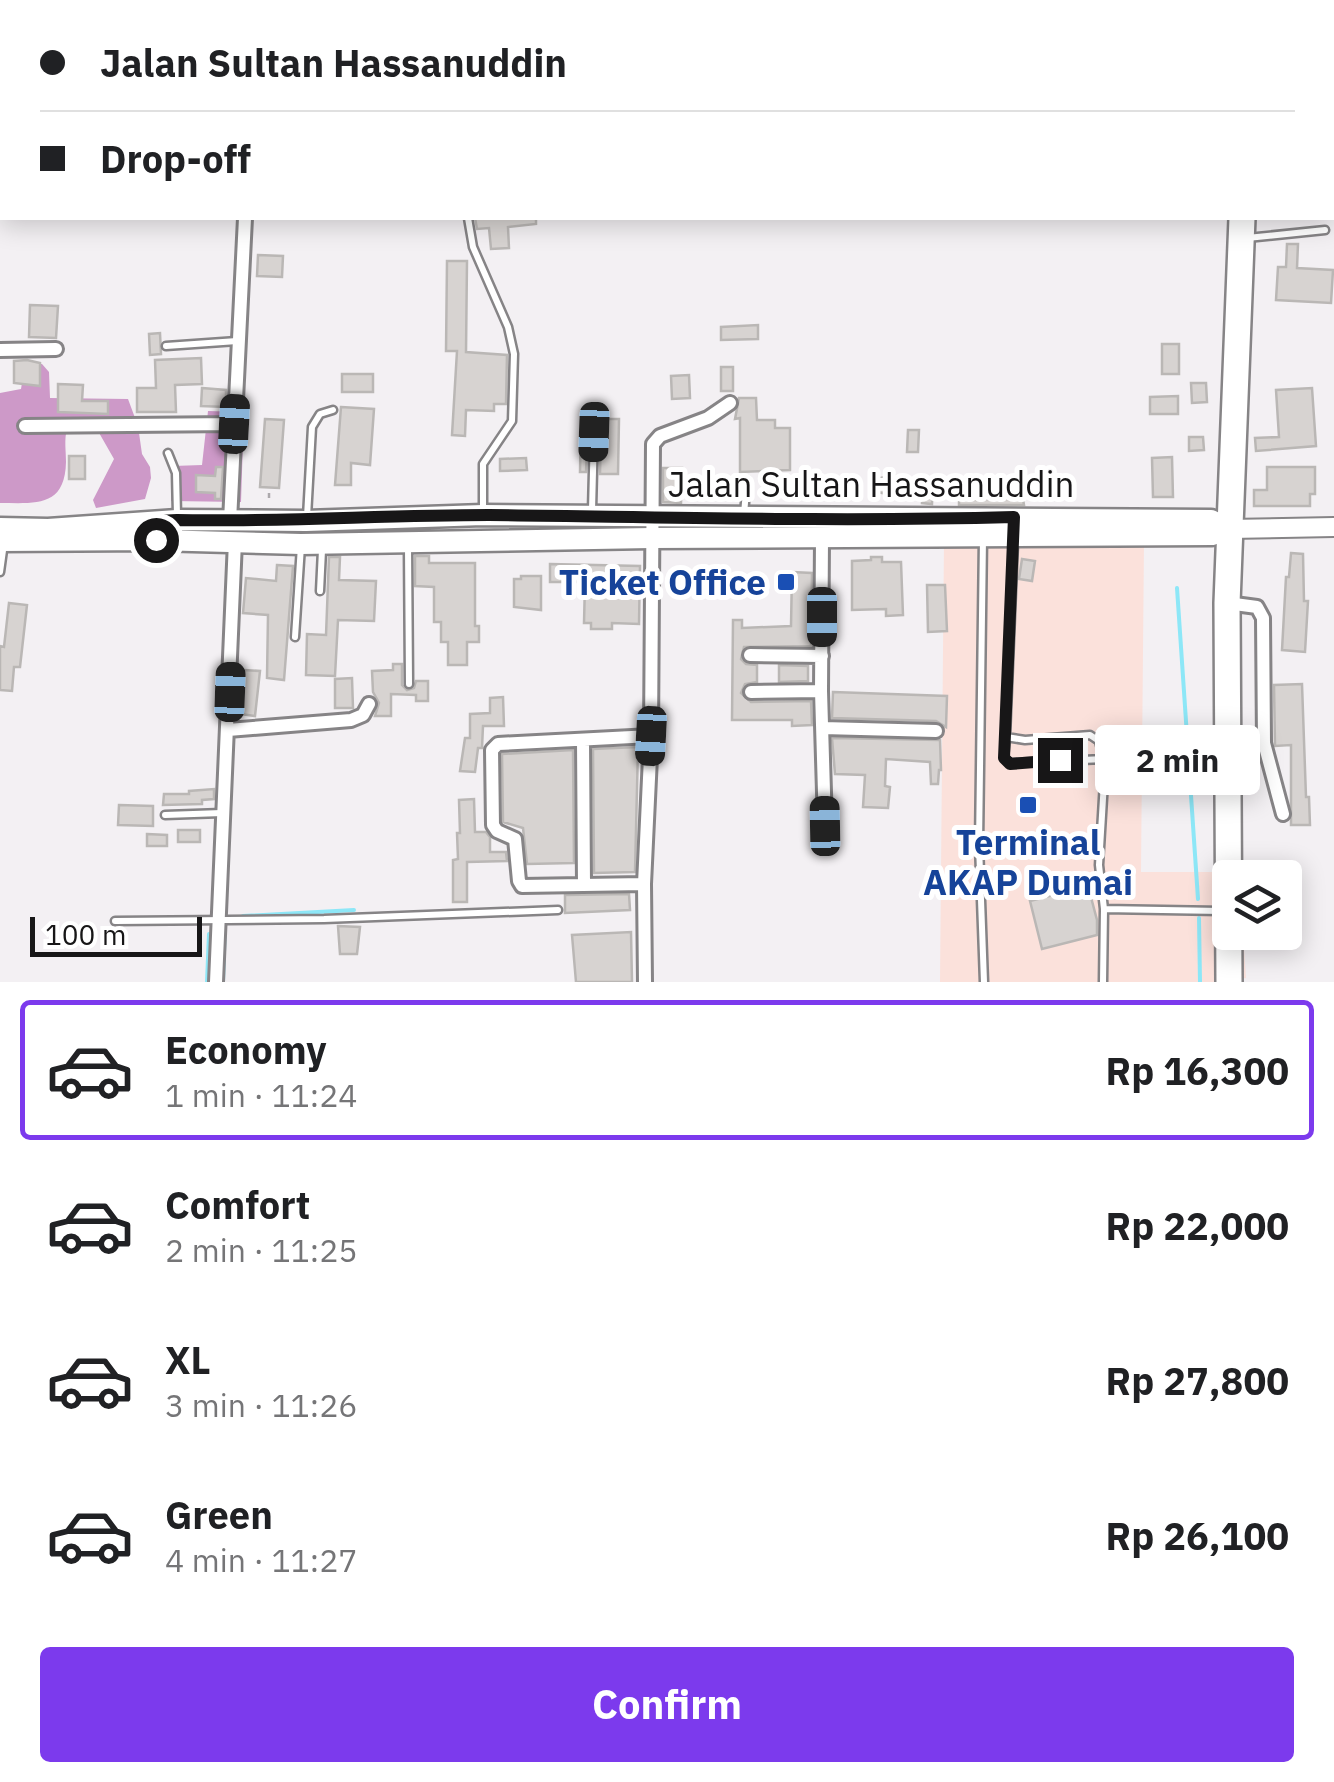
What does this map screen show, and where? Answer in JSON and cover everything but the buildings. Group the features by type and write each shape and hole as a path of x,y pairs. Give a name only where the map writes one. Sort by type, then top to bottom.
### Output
{"highway":[{"path":"1228,860 1227,602 1241,228"},
{"path":"1229,950 1229,982"}],"main road":[{"name":"Jalan Sultan Hassanuddin","path":"233,531 306,521 483,515 653,515 982,527"},
{"name":"Jalan Sultan Hassanuddin","path":"1,537 48,528 163,527 233,531 312,544 822,538 982,527 1211,520 1229,534"}],"street":[{"path":"216,982 228,730 237,341 245,220"},
{"path":"0,350 56,348"},
{"path":"645,982 655,440 708,418 730,403"},
{"path":"26,426 234,424"},
{"path":"1229,534 1334,527"},
{"path":"822,538 825,826"},
{"path":"1227,602 1257,607 1262,618 1264,742 1282,814"},
{"path":"750,655 822,656"},
{"path":"751,692 821,691"},
{"path":"228,730 351,720 363,714 369,704"},
{"path":"823,728 936,730"},
{"path":"644,884 520,884 515,839 493,825 492,750 498,744 651,736"},
{"path":"583,741 584,884"}],"lane":[{"path":"468,220 473,247 508,327 514,354 512,421 483,464 483,515"},
{"path":"1241,228 1325,230"},
{"path":"166,346 237,341"},
{"path":"306,521 312,427 320,414 333,410"},
{"path":"592,516 594,432"},
{"path":"163,527 178,482 168,453"},
{"path":"744,519 747,480"},
{"path":"1014,526 1004,758 1010,764 1105,759"},
{"path":"982,527 979,845 984,982"},
{"path":"0,572 1,537"},
{"path":"408,541 409,684"},
{"path":"312,544 320,591"},
{"path":"295,637 312,544"},
{"path":"1006,737 1025,740 1090,735 1099,741 1105,759 1099,865 1104,909 1103,982"},
{"path":"164,816 224,813"},
{"path":"1104,909 1212,912"},
{"path":"115,921 558,910"}],"shaded area":[{"path":"32,364 42,364 49,372 50,398 128,399 138,426 142,454 150,467 145,499 96,508 93,500 114,459 98,431 67,429 64,477 54,495 36,502 0,503 0,393 21,389 24,371"},
{"path":"208,411 244,412 241,502 171,501 173,466 202,465"},
{"path":"944,540 1144,541 1141,872 1212,872 1212,950 1244,950 1246,978 1215,982 940,982"}],"waterway":[{"path":"1177,588 1198,899"},
{"path":"243,916 354,910"},
{"path":"1199,918 1200,982"},
{"path":"223,982 225,922"},
{"path":"207,982 209,934"}],"place":[{"name":"Ticket Office","path":"786,582"},
{"name":"Terminal AKAP Dumai","path":"1028,805"}],"route":[{"path":"156,540 157,521 177,520 306,521 483,515 744,519 1014,517 1004,758 1010,764 1060,760"}]}
